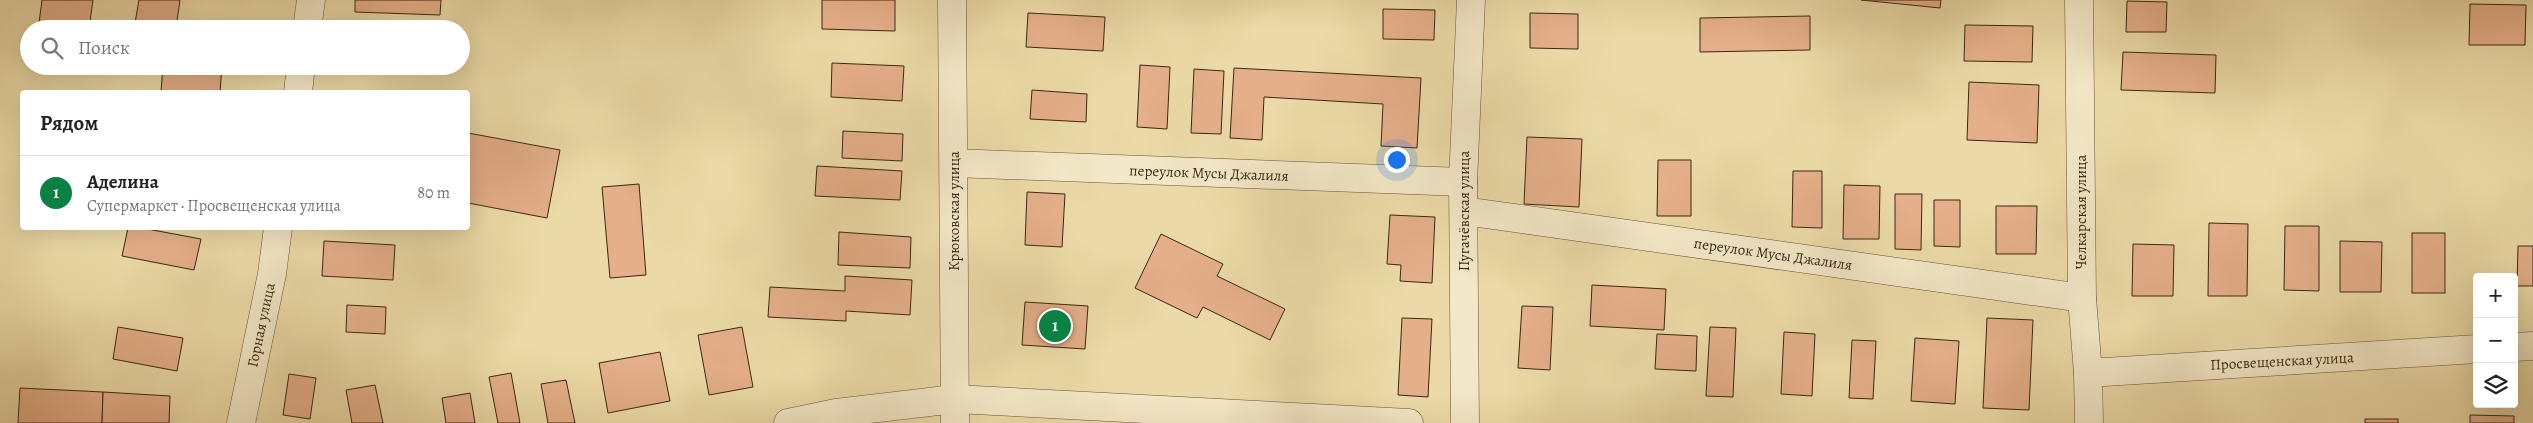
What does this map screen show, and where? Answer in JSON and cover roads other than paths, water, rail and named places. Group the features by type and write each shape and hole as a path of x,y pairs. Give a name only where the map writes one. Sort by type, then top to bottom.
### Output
{"street":[{"path":"308,20 311,0"},
{"name":"Крюковская улица","path":"952,0 955,411"},
{"name":"Пугачёвская улица","path":"1464,423 1463,182 1471,0"},
{"name":"Челкарская улица","path":"2080,0 2082,298 2090,423"},
{"path":"298,90 300,75"},
{"name":"переулок Мусы Джалиля","path":"954,163 1463,182"},
{"name":"переулок Мусы Джалиля","path":"1464,211 2082,298"},
{"name":"Горная улица","path":"241,423 272,274 278,230"},
{"path":"2518,347 2533,346"},
{"name":"Просвещенская улица","path":"2088,373 2473,349"},
{"path":"788,423 836,413 955,411 1409,423"}],"place":[{"name":"Аделина","path":"1055,326"}]}
